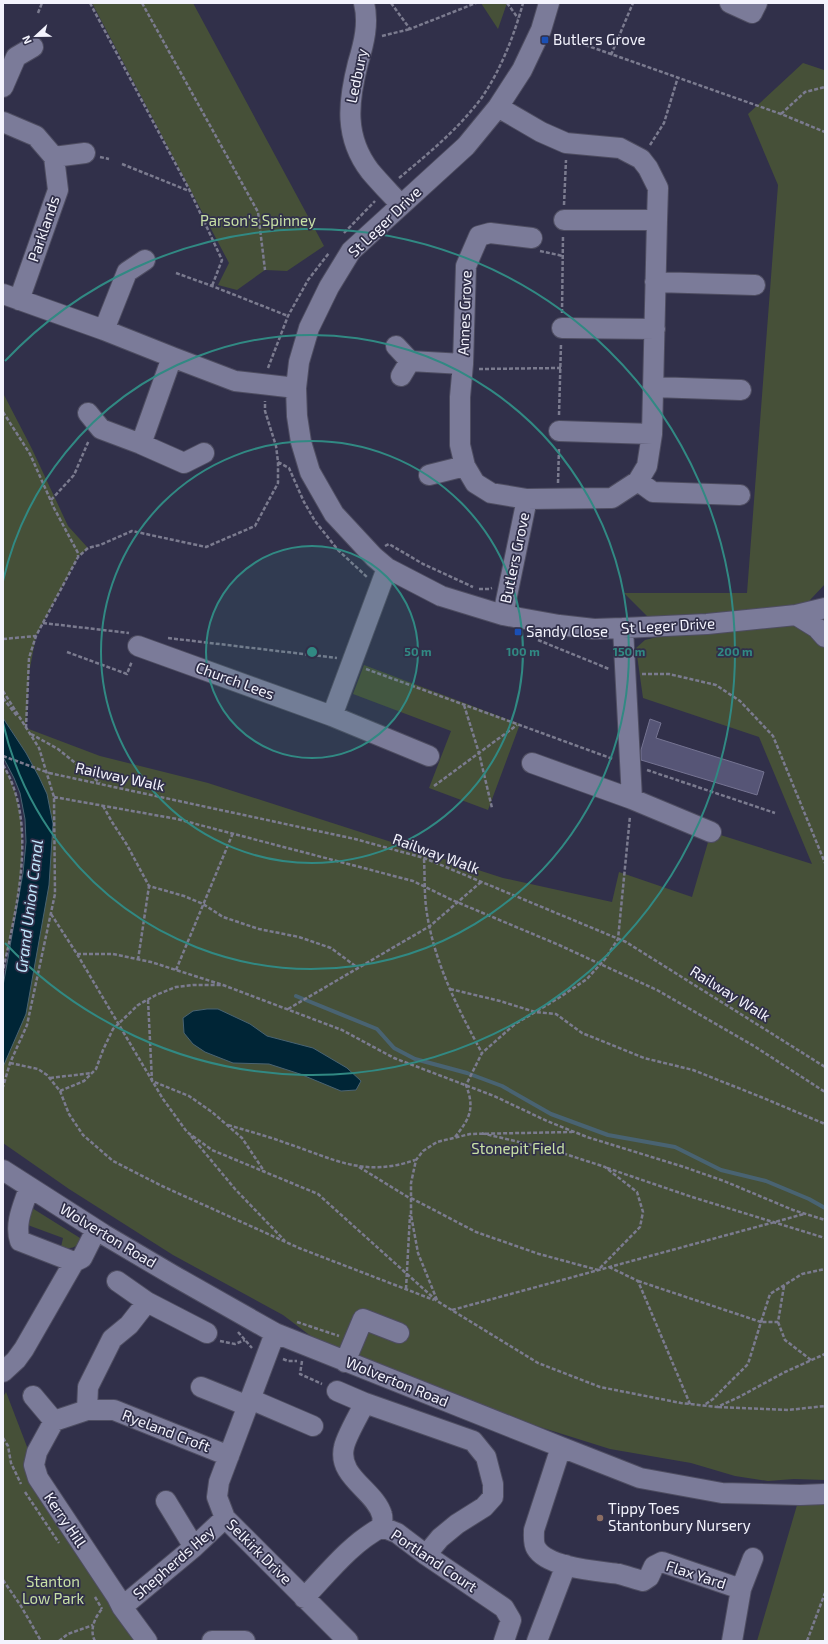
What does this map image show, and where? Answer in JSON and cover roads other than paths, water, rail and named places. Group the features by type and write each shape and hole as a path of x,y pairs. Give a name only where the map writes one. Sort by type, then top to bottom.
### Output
{"street":[{"name":"Ledbury","path":"364,3 366,10 365,40 350,99 350,120 354,138 370,170 401,205"},
{"name":"St Leger Drive","path":"549,3 541,30 522,70 498,107 466,146 351,251 328,287 308,328 299,362 296,388 297,416 301,442 310,472 334,514 381,563 441,596 503,615 559,625 594,629 707,624 796,615 825,608"},
{"path":"730,3 755,8"},
{"path":"3,87 16,56 33,47"},
{"name":"Butlers Grove","path":"498,107 541,132 566,143 620,148 641,159 648,168 658,188 652,434 647,466 638,481 612,498 527,499 503,615"},
{"path":"3,122 36,136 54,157 85,153"},
{"name":"Parklands","path":"54,157 58,190 11,297 104,330 172,358 235,381 296,388"},
{"path":"564,220 657,220"},
{"name":"Annes Grove","path":"527,499 491,493 476,483 465,466 460,445 460,397 463,366 466,266 479,236 490,233 532,238"},
{"path":"104,330 127,272 145,260"},
{"path":"656,282 756,284"},
{"path":"562,328 655,329"},
{"name":"Annes Grove","path":"396,346 406,369 463,366"},
{"path":"141,444 172,358"},
{"path":"653,387 741,390"},
{"path":"92,418 101,429 141,444 184,463 204,453"},
{"path":"559,431 652,434"},
{"path":"429,475 465,466"},
{"path":"638,481 653,492 740,495"},
{"path":"332,716 351,664 381,563"},
{"path":"796,615 817,628 825,636"},
{"path":"623,628 632,799"},
{"name":"Church Lees","path":"138,646 332,716 429,756"},
{"path":"532,763 632,799 711,832"},
{"name":"Wolverton Road","path":"3,1170 96,1230 176,1278 275,1333 345,1362 640,1478 722,1492 800,1495 825,1494"},
{"path":"29,1188 20,1215 17,1232 20,1241 74,1262"},
{"path":"3,1372 16,1360 24,1349 74,1262 82,1258 96,1230"},
{"path":"117,1281 147,1302 207,1334"},
{"path":"33,1396 54,1422 87,1410 88,1387 112,1339 129,1325 147,1302"},
{"path":"345,1362 363,1319 399,1333"},
{"name":"Selkirk Drive","path":"275,1333 260,1350 249,1403 219,1482 217,1497 225,1518 348,1641"},
{"path":"201,1387 314,1426"},
{"path":"337,1391 365,1403 473,1441 486,1457 491,1472 493,1497 484,1507 457,1524 440,1538 426,1555"},
{"path":"365,1403 344,1447 344,1459 348,1472 379,1507 383,1516 382,1527"},
{"name":"Ryeland Croft","path":"87,1410 114,1410 229,1456"},
{"name":"Kerry Hill","path":"54,1422 37,1452 34,1465 38,1478 119,1602 147,1641"},
{"name":"Flax Yard","path":"561,1447 534,1536 536,1548 540,1552 553,1561 566,1565 585,1570 620,1574 643,1581 649,1577 654,1566 662,1562 741,1589"},
{"path":"166,1501 194,1547"},
{"name":"Shepherds Hey","path":"119,1602 194,1547 225,1518"},
{"name":"Portland Court","path":"304,1598 356,1544 368,1534 382,1527 397,1533 426,1555 504,1608 511,1620 504,1641"},
{"name":"Flax Yard","path":"732,1641 741,1589 753,1558"},
{"path":"537,1641 566,1565"},
{"path":"212,1641 245,1641"}],"water":[{"name":"Grand Union Canal","path":"3,718 26,753 39,777 47,794 53,824 49,885 26,1014 3,1067 3,986 23,873 26,842 25,819 20,793 3,757"},
{"path":"218,1009 250,1024 267,1036 313,1048 347,1068 361,1081 356,1090 341,1091 300,1074 269,1064 233,1063 205,1052 193,1044 184,1033 183,1018 193,1011"}],"waterway":[{"path":"296,996 377,1029 394,1048 415,1059 467,1073 502,1086 551,1114 608,1135 675,1147 721,1170 766,1181 809,1199 825,1208"}],"place":[{"name":"Butlers Grove","path":"545,40"},
{"name":"Sandy Close","path":"518,632"},
{"name":"Tippy Toes Stantonbury Nursery","path":"600,1518"}],"park label":[{"name":"Parson's Spinney","path":"258,221"},
{"name":"Stonepit Field","path":"518,1149"},
{"name":"Stanton Low Park","path":"53,1590"}]}
